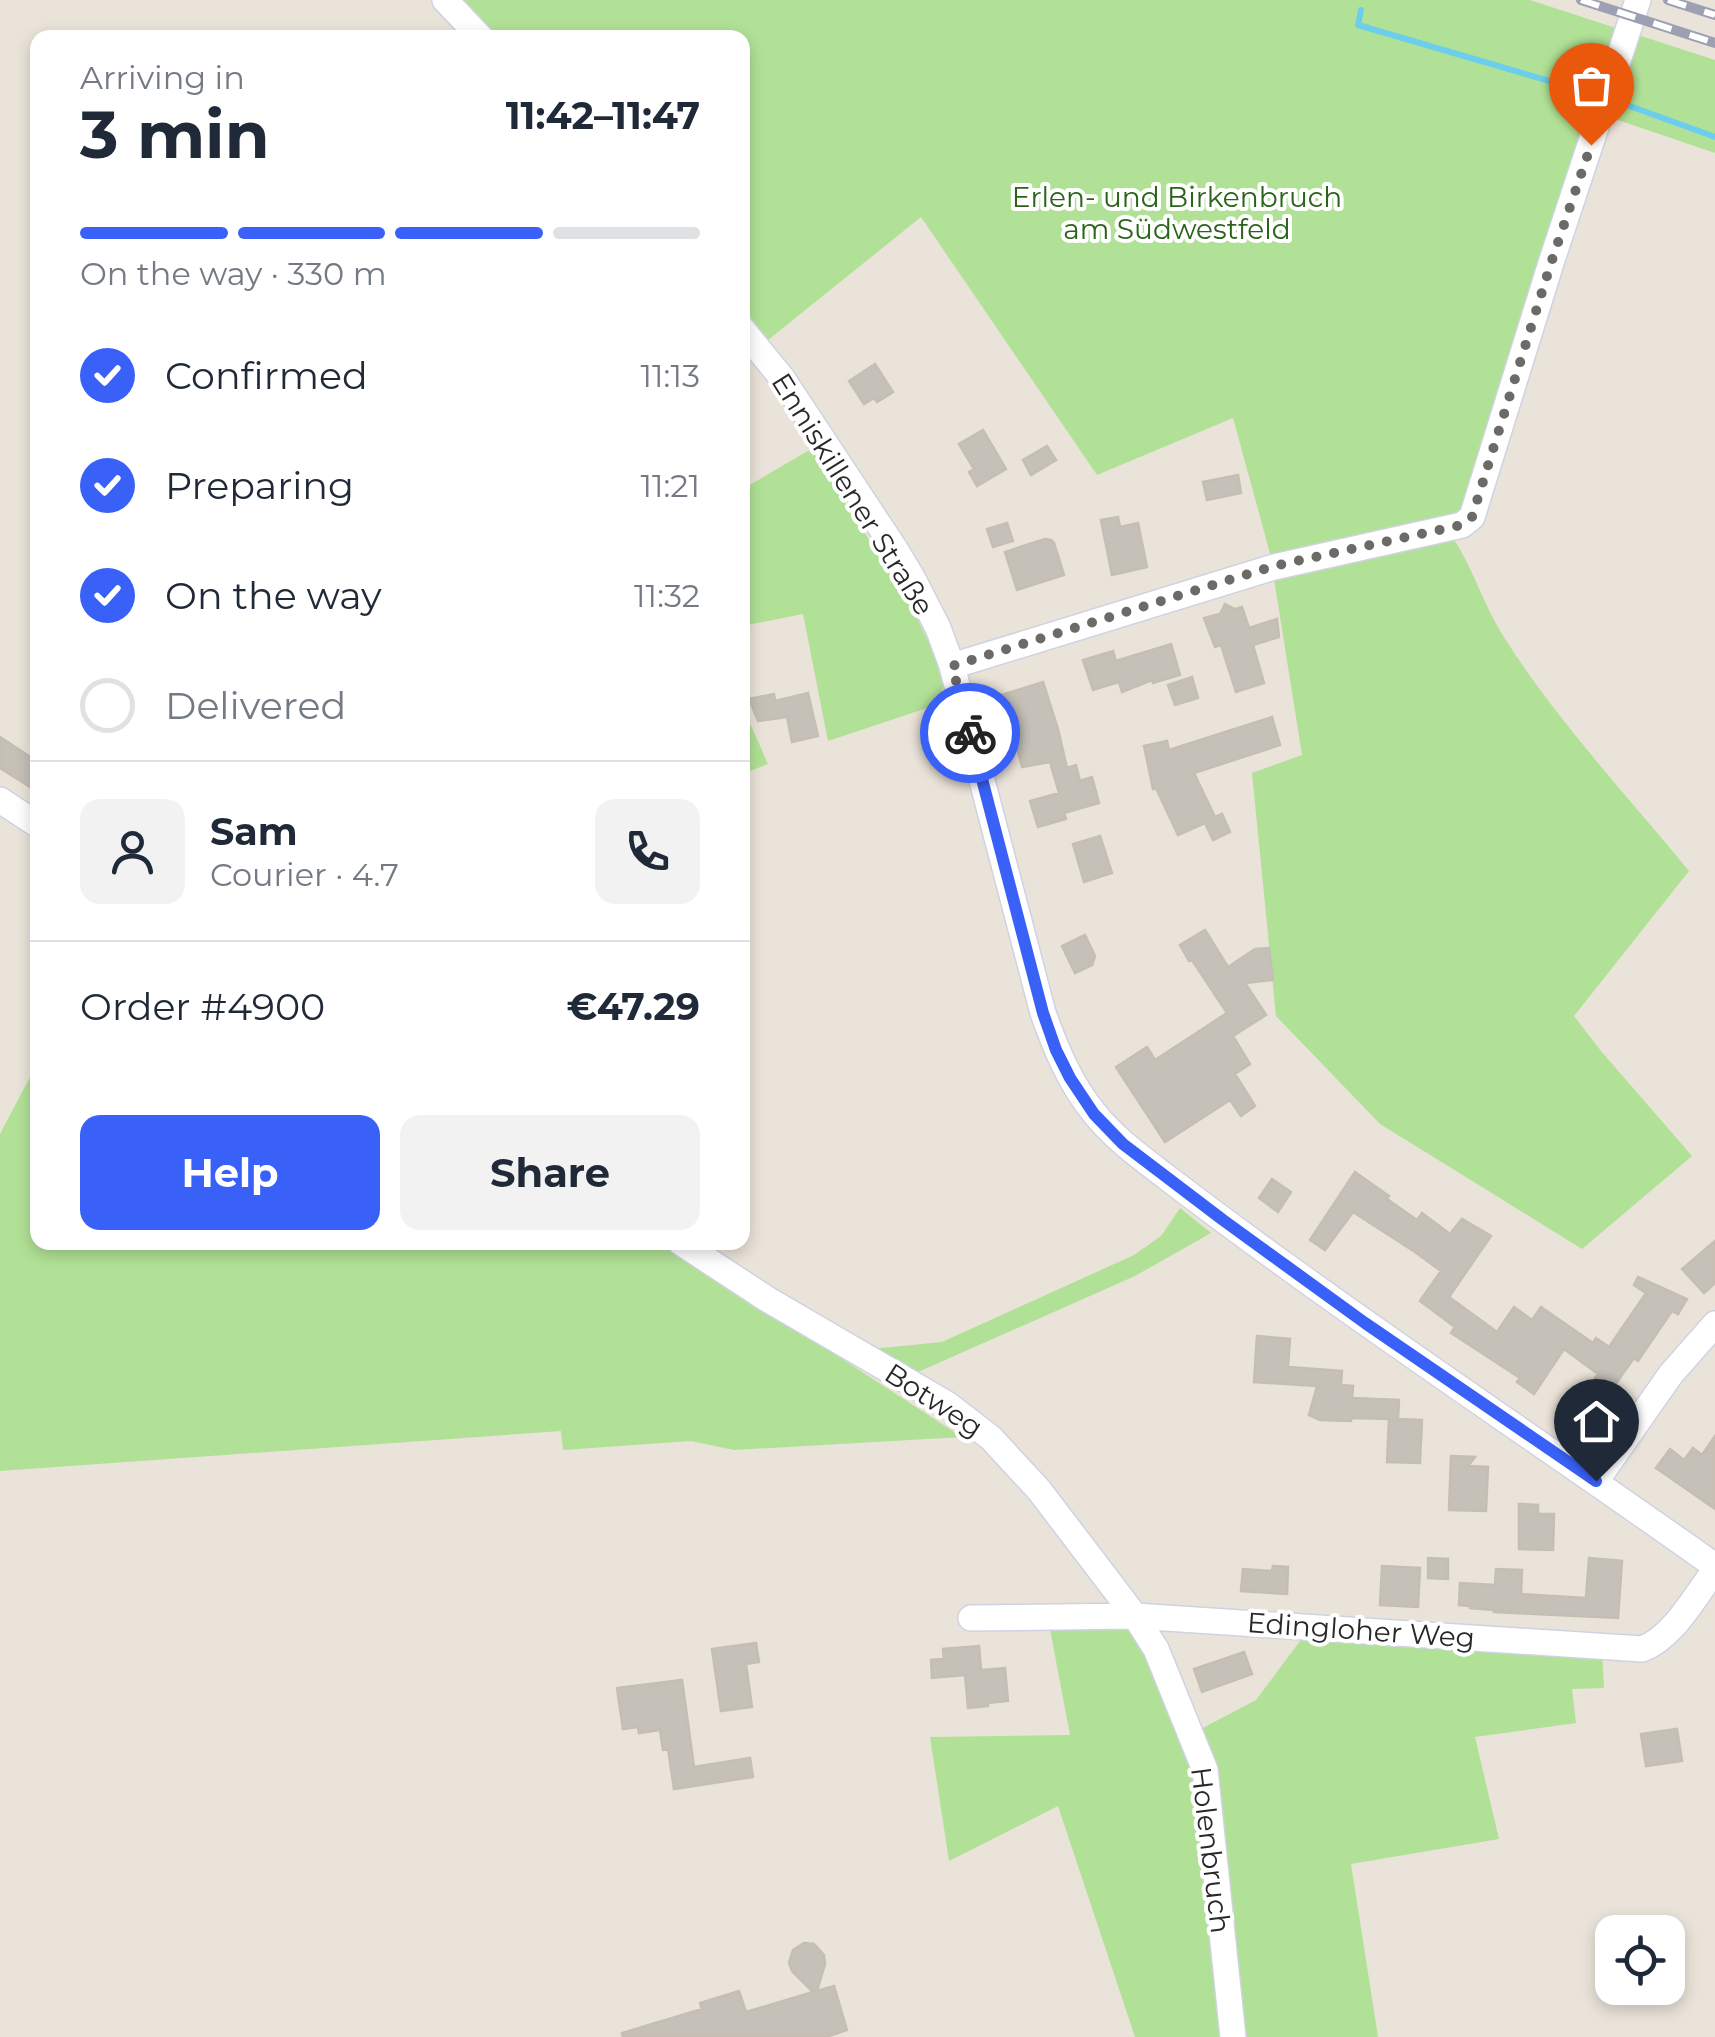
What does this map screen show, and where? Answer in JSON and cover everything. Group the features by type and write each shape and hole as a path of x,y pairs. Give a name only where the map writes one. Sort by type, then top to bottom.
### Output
{"street":[{"path":"445,0 473,30"},
{"path":"952,666 1274,566 1462,525 1472,517 1638,0"},
{"name":"Enniskillener Straße","path":"750,339 782,378 895,549 938,628 952,666 1043,1013 1070,1078 1094,1114 1123,1144 1223,1220 1715,1568"},
{"path":"0,800 30,820"},
{"name":"Botweg","path":"692,1250 947,1404 992,1438 1039,1490 1136,1616"},
{"path":"1596,1481 1671,1374 1715,1324"},
{"name":"Edingloher Weg","path":"971,1618 1136,1616 1642,1649 1666,1635 1715,1568"},
{"name":"Holenbruch","path":"1136,1616 1156,1649 1204,1770 1233,2037"}],"green space":[{"name":"Erlen- und Birkenbruch am Südwestfeld","path":"460,0 1530,0 1619,29 1460,513 1271,557 1233,418 1097,475 921,217 768,340 750,316 750,30 488,30"},
{"path":"1638,35 1715,60 1715,153 1612,118"},
{"path":"811,449 912,607 935,656 943,687 938,703 828,741 803,614 750,625 750,485"},
{"path":"1453,538 1495,622 1523,665 1568,726 1689,871 1574,1016 1692,1156 1582,1249 1380,1124 1276,1016 1252,773 1302,755 1274,579"},
{"path":"750,723 768,764 750,771"},
{"path":"30,1077 30,1250 675,1250 962,1437 734,1450 691,1441 563,1450 561,1431 0,1471 0,1134"},
{"path":"1180,1208 1211,1233 1135,1276 909,1376 871,1349 942,1342 1134,1255 1161,1236"},
{"path":"1049,1624 1129,1625 1138,1636 1194,1774 1223,2037 1135,2037 1058,1806 949,1861 930,1737 1070,1735"},
{"path":"1303,1637 1602,1654 1604,1688 1572,1689 1576,1723 1475,1737 1499,1839 1351,1864 1378,2037 1242,2037 1197,1731 1256,1700"}],"building":[{"path":"875,364 893,392 877,402 874,398 864,404 849,381"},
{"path":"983,430 1006,469 977,486 969,472 974,469 959,444"},
{"path":"1047,446 1056,460 1031,475 1023,460"},
{"path":"1238,475 1241,493 1207,500 1203,482"},
{"path":"1118,517 1120,527 1138,523 1147,567 1112,575 1101,520"},
{"path":"1007,523 1013,541 993,547 987,529"},
{"path":"1045,539 1054,543 1064,575 1017,590 1005,552"},
{"path":"1225,604 1235,609 1242,607 1249,628 1277,619 1279,637 1253,645 1264,683 1236,692 1221,645 1215,647 1204,618 1220,614"},
{"path":"1171,644 1180,675 1153,683 1152,680 1122,692 1119,682 1093,690 1083,660 1113,651 1116,661"},
{"path":"1192,677 1198,698 1175,705 1168,685"},
{"path":"1043,682 1067,768 1076,765 1080,781 1092,777 1099,803 1064,813 1066,819 1038,827 1030,801 1059,793 1050,762 1022,767 1011,723 1004,725 995,697"},
{"path":"808,693 818,736 792,742 787,717 758,721 750,699 774,694 775,701"},
{"path":"1272,717 1280,745 1194,773 1215,817 1222,814 1230,832 1213,840 1205,823 1178,835 1156,788 1153,789 1144,746 1167,741 1169,750"},
{"path":"0,737 30,757 30,787 0,768"},
{"path":"1100,836 1112,873 1084,882 1073,844"},
{"path":"1205,930 1228,967 1255,949 1269,948 1273,980 1245,983 1266,1015 1233,1036 1250,1064 1235,1074 1255,1106 1241,1116 1230,1100 1165,1142 1116,1067 1147,1047 1155,1060 1227,1013 1180,945"},
{"path":"1085,935 1095,956 1092,965 1075,973 1062,946"},
{"path":"1355,1172 1417,1220 1422,1213 1450,1234 1462,1219 1491,1236 1449,1297 1497,1332 1514,1307 1532,1320 1541,1307 1593,1343 1596,1338 1609,1347 1646,1293 1634,1285 1638,1277 1687,1299 1678,1314 1672,1311 1638,1361 1634,1358 1607,1396 1591,1384 1598,1374 1564,1349 1534,1394 1517,1382 1520,1378 1451,1333 1455,1327 1420,1301 1441,1271 1415,1252 1353,1212 1325,1250 1310,1240"},
{"path":"1272,1179 1291,1192 1278,1212 1259,1198"},
{"path":"1715,1241 1715,1283 1704,1293 1682,1269"},
{"path":"1257,1336 1290,1339 1288,1367 1342,1371 1341,1385 1353,1386 1352,1398 1399,1400 1398,1419 1422,1420 1420,1463 1387,1462 1389,1419 1320,1420 1309,1415 1317,1386 1254,1382"},
{"path":"1715,1436 1715,1509 1656,1468 1670,1449 1684,1460 1693,1448 1702,1455"},
{"path":"1451,1456 1475,1457 1468,1466 1488,1467 1486,1511 1449,1510"},
{"path":"1519,1504 1538,1505 1538,1514 1554,1514 1553,1550 1519,1549"},
{"path":"1428,1558 1448,1559 1448,1579 1428,1578"},
{"path":"1589,1558 1622,1561 1618,1618 1494,1612 1459,1605 1460,1583 1495,1585 1496,1569 1522,1570 1521,1594 1586,1598"},
{"path":"1273,1566 1288,1567 1287,1594 1241,1591 1243,1569 1272,1571"},
{"path":"1382,1566 1420,1568 1418,1607 1380,1605"},
{"path":"756,1643 759,1662 746,1664 752,1707 721,1711 712,1649"},
{"path":"979,1646 981,1670 1005,1668 1008,1701 968,1708 965,1675 932,1678 931,1660 944,1659 943,1649"},
{"path":"1244,1652 1252,1674 1202,1692 1194,1669"},
{"path":"682,1680 694,1767 750,1758 753,1777 674,1789 668,1749 663,1750 660,1730 639,1733 638,1727 623,1729 617,1688"},
{"path":"1677,1729 1682,1761 1646,1766 1641,1734"},
{"path":"804,1943 814,1944 824,1955 817,1991 834,1986 847,2030 826,2037 623,2037 622,2033 702,2009 700,2003 739,1991 746,2012 813,1992 789,1963 793,1950"}],"waterway":[{"path":"1361,10 1358,25 1601,96"},
{"path":"1613,100 1715,137"}],"railway":[{"path":"1581,0 1715,43"},
{"path":"1668,0 1715,15"}],"way so far":[{"path":"970,733 952,666 1274,566 1462,525 1472,517 1591,145"}],"route":[{"path":"970,733 1043,1013 1070,1078 1094,1114 1123,1144 1223,1220 1596,1481"}]}
